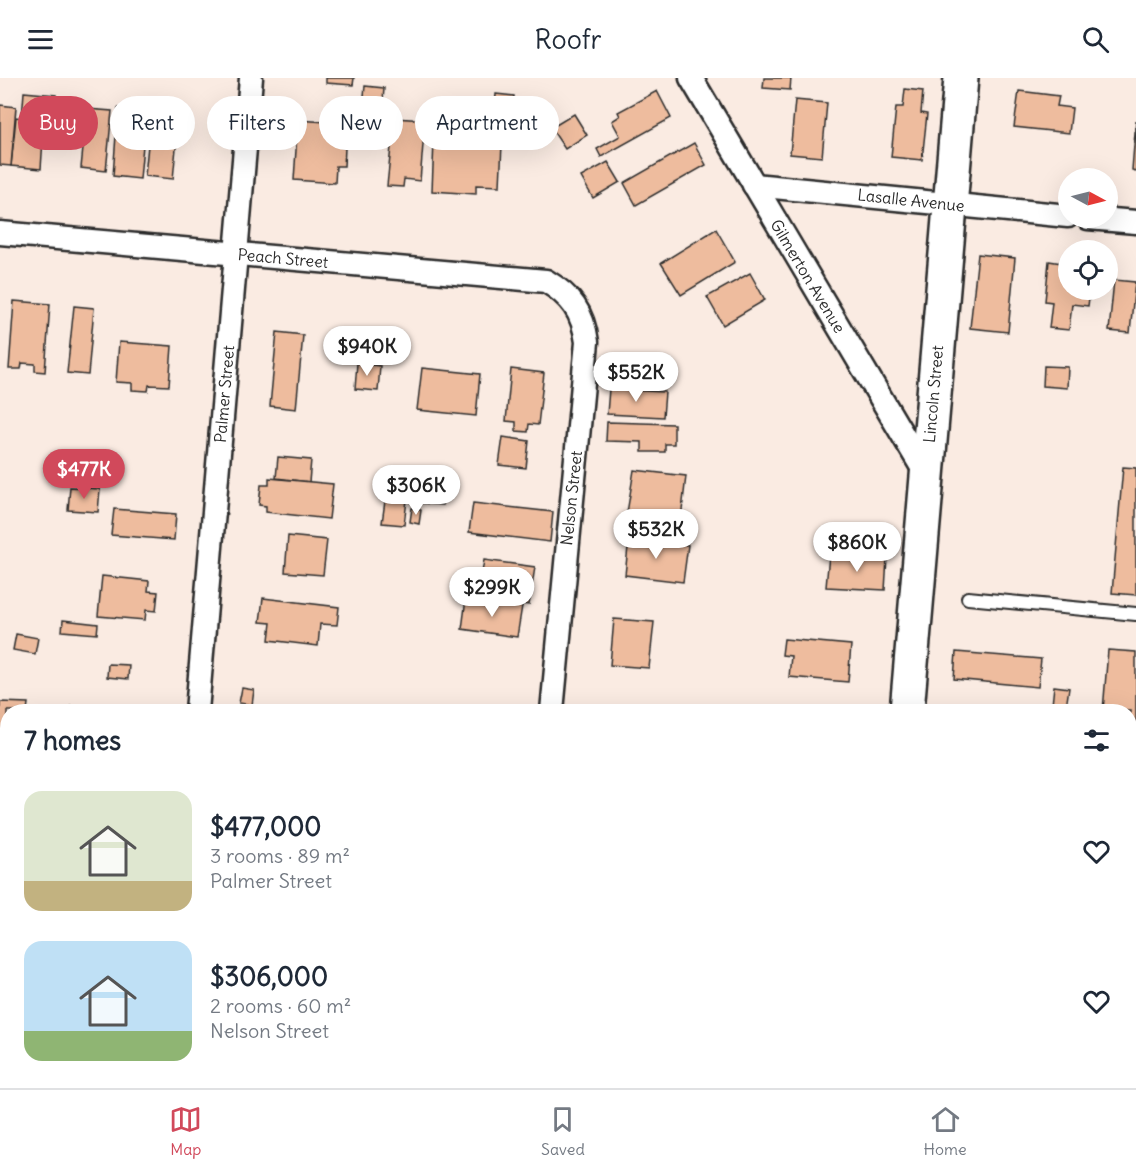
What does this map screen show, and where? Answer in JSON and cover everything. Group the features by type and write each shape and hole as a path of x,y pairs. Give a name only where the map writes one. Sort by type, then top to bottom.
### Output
{"street":[{"name":"Palmer Street","path":"198,704 251,78"},
{"name":"Gilmerton Avenue","path":"691,78 926,474"},
{"name":"Lincoln Street","path":"908,704 961,78"},
{"name":"Lasalle Avenue","path":"754,185 1058,215"},
{"path":"1118,220 1136,222"},
{"name":"Peach Street","path":"0,233 546,281 564,291"},
{"name":"Nelson Street","path":"553,704 587,342 585,326 577,307 564,291"}],"lane":[{"path":"968,598 1136,614"}],"building":[{"path":"326,78 354,78 353,85 326,83"},
{"path":"764,78 791,78 790,90 763,88"},
{"path":"365,86 384,88 383,96 364,96"},
{"path":"905,89 923,91 921,113 927,114 922,160 891,157 896,107 903,107"},
{"path":"657,91 671,118 601,157 597,149 620,136 612,121 620,116 618,112"},
{"path":"1019,91 1059,96 1057,106 1072,108 1069,133 1014,127"},
{"path":"24,92 56,95 56,96 24,96"},
{"path":"795,100 827,103 822,157 790,154"},
{"path":"0,105 16,107 11,166 0,165"},
{"path":"98,110 110,111 106,171 81,168 83,150 98,150"},
{"path":"574,114 587,135 565,149 559,140 559,123"},
{"path":"16,117 18,117 18,150 42,150 41,169 11,166"},
{"path":"403,119 415,119 415,150 423,150 420,181 404,179 403,187 387,186 391,150 403,150"},
{"path":"1136,120 1136,171 1132,170"},
{"path":"307,121 319,121 319,150 345,150 344,166 336,166 335,183 294,180 296,150 307,150"},
{"path":"694,143 706,165 636,205 624,183"},
{"path":"115,150 143,150 140,179 113,176"},
{"path":"148,150 176,150 173,179 145,176"},
{"path":"434,150 502,150 500,186 476,185 476,194 432,191"},
{"path":"608,162 620,182 593,198 581,177"},
{"path":"716,229 735,262 681,295 661,263"},
{"path":"978,254 1015,258 1008,332 970,328"},
{"path":"1049,261 1058,262 1058,300 1089,300 1088,306 1072,304 1069,330 1049,328 1052,302 1045,301"},
{"path":"750,273 765,300 723,325 707,297"},
{"path":"1118,280 1135,282 1130,333 1109,331 1112,300 1118,300"},
{"path":"14,301 50,304 45,372 35,371 35,364 22,363 21,369 9,369"},
{"path":"74,306 94,308 88,375 67,373"},
{"path":"277,332 303,335 296,409 270,406"},
{"path":"119,342 172,346 169,386 149,385 148,391 132,390 132,383 116,382"},
{"path":"357,363 380,366 378,391 355,389"},
{"path":"1044,366 1068,367 1067,388 1043,386"},
{"path":"422,368 480,374 476,416 417,410"},
{"path":"511,369 544,373 538,425 529,424 528,432 516,431 516,422 506,421"},
{"path":"609,389 665,392 663,417 607,414"},
{"path":"607,422 674,424 674,444 665,444 665,452 642,452 642,442 606,441"},
{"path":"503,437 529,441 526,468 499,465"},
{"path":"278,457 311,460 309,482 276,478"},
{"path":"1123,467 1136,468 1136,595 1112,593"},
{"path":"634,470 686,476 681,519 627,513"},
{"path":"389,472 410,475 404,525 382,523"},
{"path":"269,478 333,484 329,519 266,512 266,506 259,505 261,485 269,485"},
{"path":"418,481 445,484 442,505 415,502"},
{"path":"70,487 100,489 98,512 68,510"},
{"path":"473,503 553,512 550,542 469,532"},
{"path":"412,508 421,510 419,524 410,522"},
{"path":"114,509 176,514 174,540 111,535"},
{"path":"288,536 327,540 323,575 285,572"},
{"path":"629,538 688,545 683,582 625,575"},
{"path":"829,555 887,558 885,590 826,587"},
{"path":"484,560 535,567 529,605 478,598"},
{"path":"102,576 149,581 148,591 158,592 156,611 146,610 145,620 98,616"},
{"path":"263,598 339,607 337,625 320,624 318,646 269,640 271,623 260,622"},
{"path":"466,599 522,606 517,637 462,629"},
{"path":"614,619 654,622 649,668 610,665"},
{"path":"63,620 98,624 97,634 62,631"},
{"path":"16,634 38,638 35,654 13,650"},
{"path":"784,639 851,645 848,682 789,677 791,656 782,655"},
{"path":"1108,650 1136,652 1136,704 1104,704"},
{"path":"956,652 1041,659 1038,687 954,679"},
{"path":"108,664 129,665 128,679 107,677"},
{"path":"1054,686 1069,688 1066,704 1052,704"},
{"path":"242,688 254,690 252,704 239,703"},
{"path":"0,702 28,703 28,704 0,704"}]}
